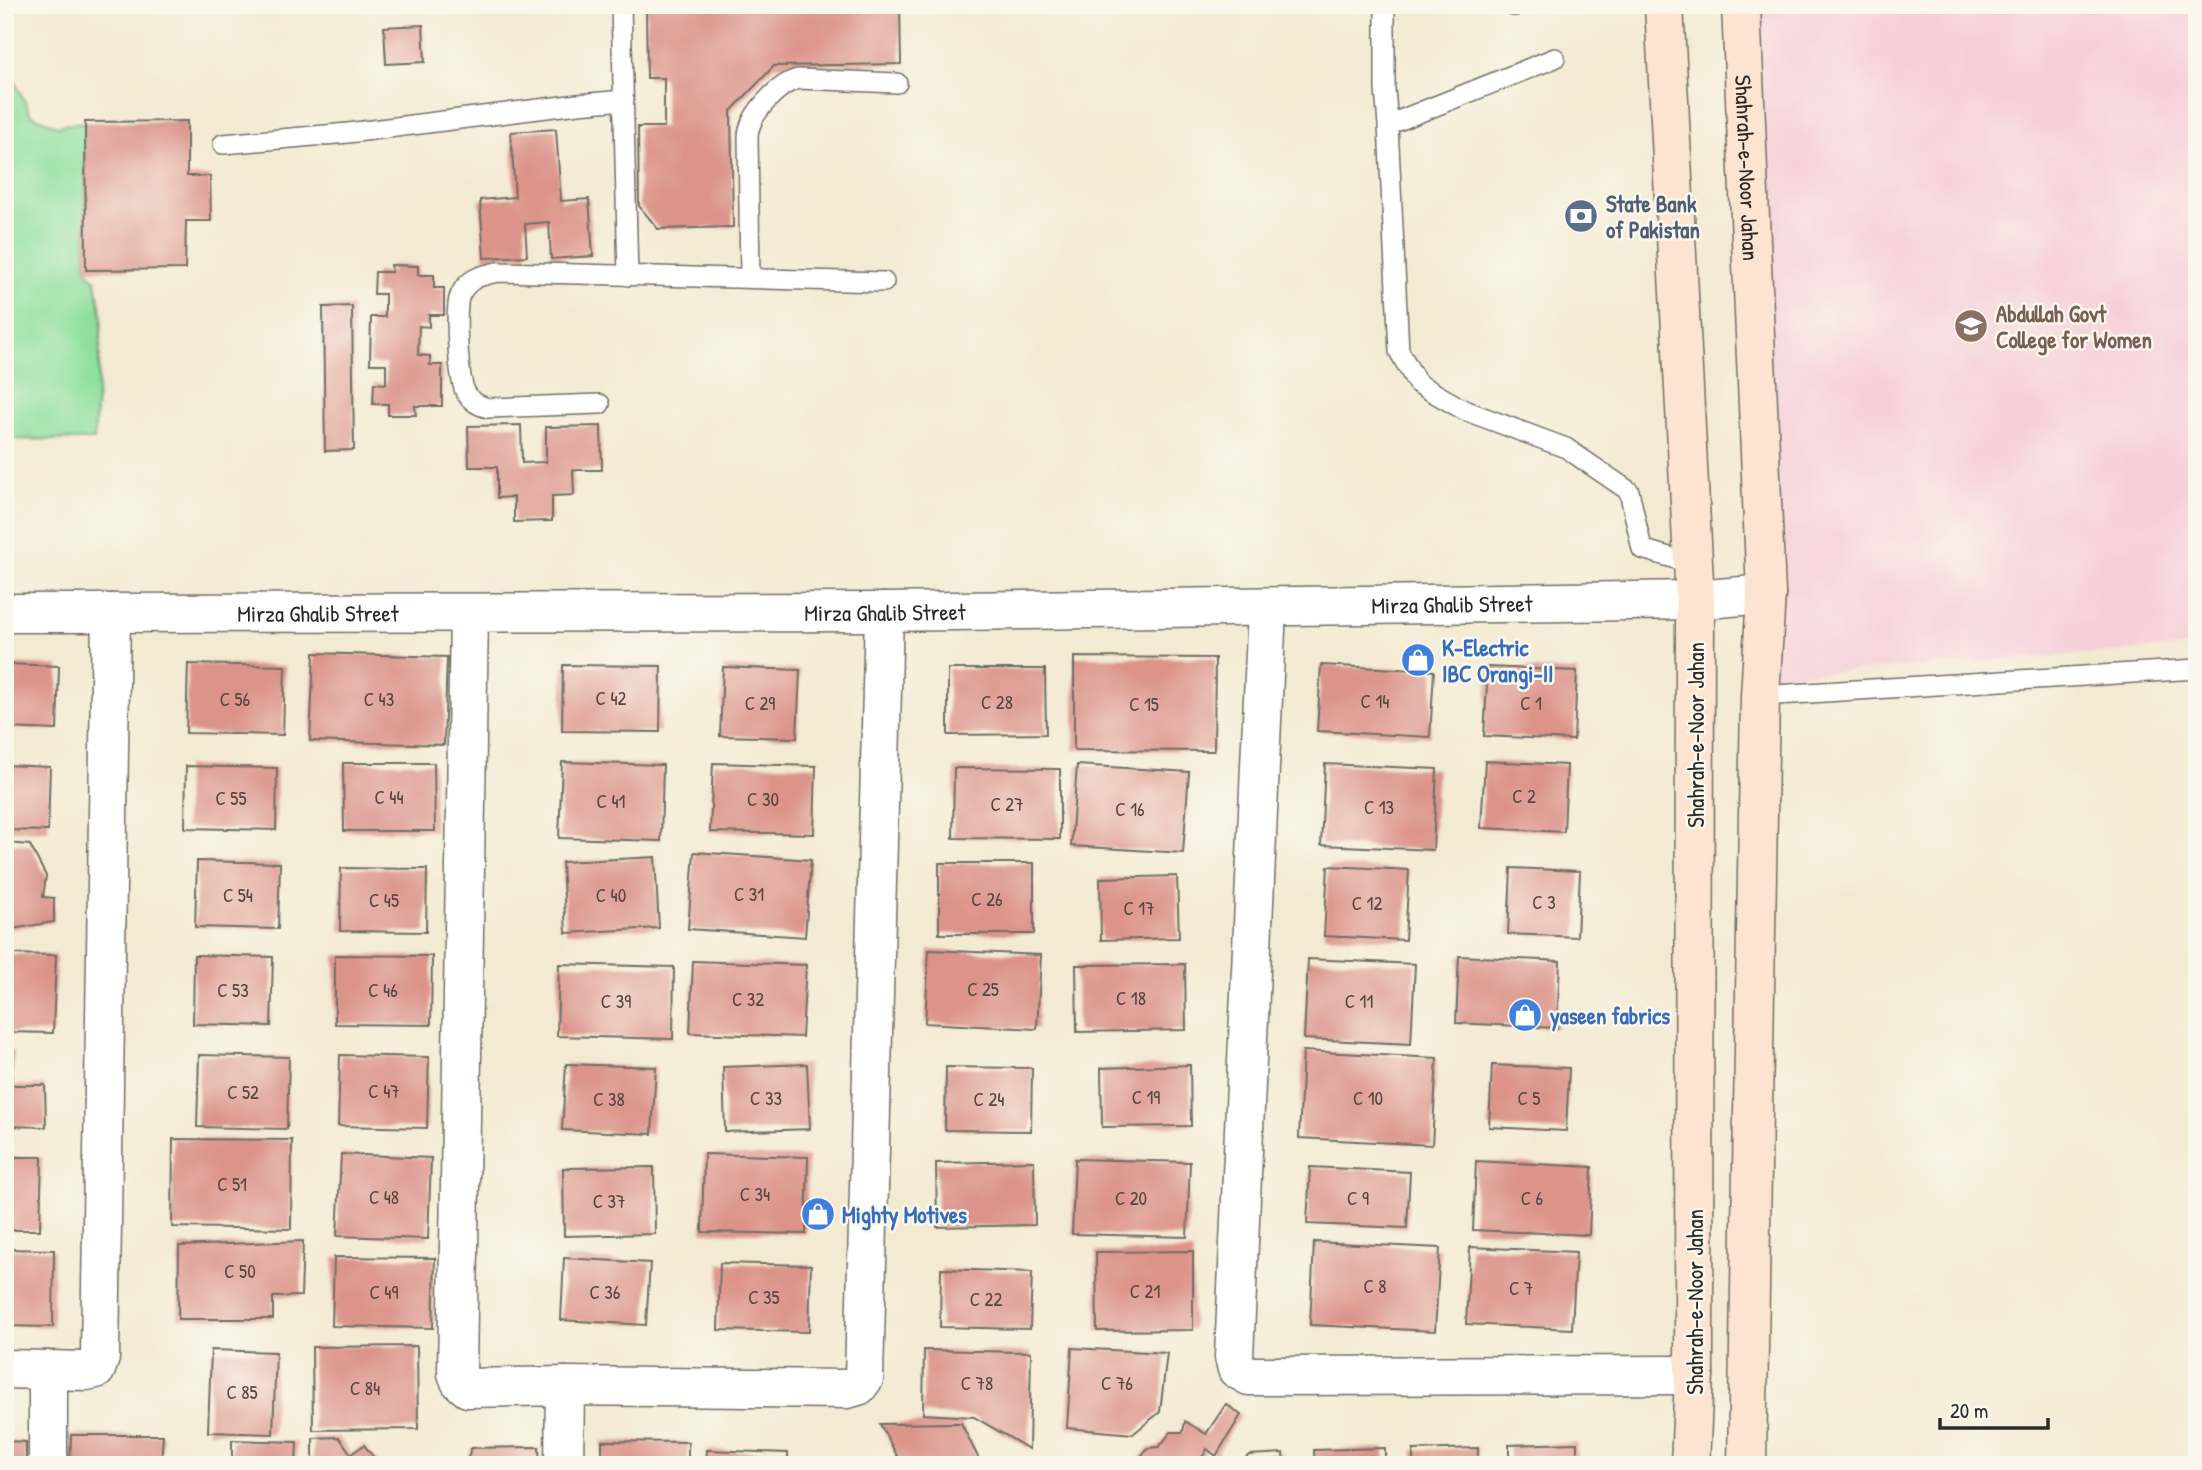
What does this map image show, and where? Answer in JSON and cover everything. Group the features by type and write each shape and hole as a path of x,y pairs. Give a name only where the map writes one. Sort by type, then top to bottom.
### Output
{"main road":[{"name":"Shahrah-e-Noor Jahan","path":"1664,5 1694,582 1695,1375 1690,1465"},
{"name":"Shahrah-e-Noor Jahan","path":"1741,5 1766,594 1760,696 1747,1465"}],"street":[{"name":"Mirza Ghalib Street","path":"5,613 884,612 1267,607 1694,582 1766,594"},
{"path":"1267,607 1234,1357 1237,1369 1249,1376 1695,1375"},
{"path":"469,613 457,1373 460,1381 468,1388 565,1386 847,1389 858,1386 863,1378 884,612"},
{"path":"5,1370 86,1371 96,1369 100,1358 111,613"},
{"path":"48,1370 48,1465"},
{"path":"564,1465 565,1386"}],"lane":[{"path":"621,5 628,276"},
{"path":"1385,5 1385,89 1399,351 1418,383 1464,410 1566,448 1629,491 1642,549 1694,582"},
{"path":"1388,125 1555,58"},
{"path":"750,278 748,129 753,117 784,85 798,79 897,83"},
{"path":"223,144 348,133 624,100"},
{"path":"600,404 488,408 480,405 465,392 460,378 458,304 467,285 478,277 497,272 884,282"},
{"path":"1760,696 2197,669"}],"shaded area":[{"name":"Abdullah Govt College for Women","path":"1727,5 2197,5 2197,646 1765,677"}],"green space":[{"path":"5,61 31,115 57,126 85,122 86,270 96,281 102,318 94,440 5,439"}],"building":[{"path":"646,5 900,5 901,64 774,66 731,111 733,227 658,229 639,206 638,127 664,127 664,78 647,78"},
{"path":"423,25 425,62 386,64 384,27"},
{"path":"187,121 187,176 210,176 211,221 186,221 185,269 86,270 85,122"},
{"path":"556,129 561,201 589,199 593,256 551,259 549,222 525,224 527,256 484,258 480,200 515,197 511,132"},
{"path":"391,265 418,266 418,275 434,275 434,288 444,288 444,315 429,315 429,327 419,326 418,355 430,356 430,365 442,365 442,406 415,406 416,415 388,415 388,404 373,404 374,383 386,384 386,364 370,364 371,317 385,317 385,294 374,294 375,272 392,272"},
{"path":"352,306 354,450 325,451 323,307"},
{"path":"521,425 522,463 546,462 546,427 601,426 602,470 573,470 574,495 552,496 552,521 514,522 514,497 497,498 497,467 469,467 468,426"},
{"path":"314,653 447,657 444,745 310,741"},
{"path":"1074,657 1215,658 1214,751 1074,750"},
{"path":"5,664 59,666 57,730 5,728"},
{"path":"188,664 285,666 283,735 186,733"},
{"path":"563,665 661,666 660,732 562,731"},
{"path":"1321,665 1434,671 1430,737 1317,731"},
{"path":"723,667 800,670 797,738 720,736"},
{"path":"1488,667 1577,671 1574,740 1484,736"},
{"path":"948,669 1045,669 1046,734 948,735"},
{"path":"1485,761 1567,765 1564,832 1481,828"},
{"path":"562,762 663,765 661,841 559,838"},
{"path":"343,763 434,763 435,831 344,831"},
{"path":"713,763 816,766 814,834 710,832"},
{"path":"1325,764 1437,769 1433,850 1321,845"},
{"path":"5,765 50,767 48,831 5,830"},
{"path":"1077,765 1189,772 1183,853 1071,846"},
{"path":"186,766 277,768 276,830 185,828"},
{"path":"954,768 1060,769 1060,839 953,838"},
{"path":"5,843 30,845 46,876 43,897 54,898 54,922 5,930"},
{"path":"694,852 811,860 805,937 688,929"},
{"path":"655,857 659,928 566,933 562,862"},
{"path":"197,861 280,863 278,929 195,927"},
{"path":"939,863 1034,863 1034,934 939,934"},
{"path":"1328,866 1409,870 1405,940 1324,936"},
{"path":"341,868 427,869 426,932 340,931"},
{"path":"1511,868 1580,871 1577,937 1508,934"},
{"path":"1177,876 1179,938 1101,940 1100,878"},
{"path":"929,950 1041,955 1037,1029 925,1023"},
{"path":"5,954 56,955 53,1033 5,1032"},
{"path":"194,955 273,957 271,1026 193,1024"},
{"path":"335,955 432,956 431,1025 335,1024"},
{"path":"1459,956 1560,961 1557,1028 1456,1023"},
{"path":"1308,959 1415,964 1411,1044 1304,1039"},
{"path":"693,961 806,965 802,1037 690,1033"},
{"path":"559,964 674,967 673,1039 557,1036"},
{"path":"1185,964 1186,1030 1077,1032 1076,965"},
{"path":"5,1051 14,1051 11,1085 45,1085 46,1127 5,1126"},
{"path":"1303,1051 1437,1058 1432,1145 1299,1138"},
{"path":"199,1055 289,1057 287,1129 197,1127"},
{"path":"340,1055 429,1057 427,1128 338,1126"},
{"path":"566,1064 656,1067 652,1134 562,1130"},
{"path":"807,1064 810,1129 725,1132 723,1067"},
{"path":"1190,1065 1191,1126 1102,1127 1101,1068"},
{"path":"1492,1065 1569,1068 1566,1131 1489,1127"},
{"path":"946,1067 1032,1068 1031,1131 945,1130"},
{"path":"173,1139 292,1140 291,1229 172,1227"},
{"path":"341,1154 431,1158 428,1239 337,1236"},
{"path":"704,1154 808,1157 806,1234 702,1232"},
{"path":"5,1157 42,1157 40,1230 5,1230"},
{"path":"1075,1159 1190,1162 1187,1237 1072,1234"},
{"path":"1034,1161 1035,1225 937,1227 936,1163"},
{"path":"1476,1161 1592,1167 1589,1235 1473,1230"},
{"path":"654,1167 655,1234 564,1236 563,1168"},
{"path":"1310,1167 1410,1172 1407,1228 1307,1224"},
{"path":"303,1241 301,1296 273,1297 273,1319 178,1319 179,1246"},
{"path":"1314,1242 1440,1248 1435,1331 1310,1325"},
{"path":"1470,1247 1576,1252 1572,1329 1466,1324"},
{"path":"5,1249 54,1250 53,1327 5,1326"},
{"path":"1193,1251 1193,1330 1097,1331 1096,1252"},
{"path":"334,1257 435,1258 433,1328 332,1326"},
{"path":"564,1258 650,1263 646,1325 561,1320"},
{"path":"720,1263 811,1265 809,1332 718,1330"},
{"path":"941,1269 1032,1272 1030,1329 940,1327"},
{"path":"417,1346 418,1429 313,1430 312,1347"},
{"path":"1072,1348 1167,1353 1160,1412 1133,1434 1067,1428"},
{"path":"211,1350 276,1352 273,1434 208,1432"},
{"path":"924,1350 1031,1352 1029,1449 974,1417 923,1414"},
{"path":"1226,1404 1241,1415 1216,1456 1207,1449 1198,1465 1134,1465 1148,1448 1159,1447 1171,1432 1183,1432 1185,1421 1206,1434"},
{"path":"961,1423 982,1465 902,1465 880,1424"},
{"path":"71,1435 163,1435 161,1465 70,1465"},
{"path":"339,1437 351,1454 364,1445 380,1465 313,1465 313,1438"},
{"path":"232,1440 297,1442 296,1465 232,1465"},
{"path":"5,1441 26,1442 26,1465 5,1465"},
{"path":"602,1441 688,1442 688,1465 602,1465"},
{"path":"1577,1443 1577,1465 1509,1465 1509,1445"},
{"path":"539,1447 540,1465 466,1465 471,1448"},
{"path":"1385,1448 1385,1465 1315,1465 1314,1450"},
{"path":"1478,1448 1478,1465 1413,1465 1413,1450"},
{"path":"707,1450 788,1453 788,1465 706,1465"},
{"path":"1283,1453 1284,1465 1238,1465 1249,1455"},
{"path":"815,1460 853,1463 853,1465 815,1465"}],"place":[{"name":"State Bank of Pakistan","path":"1581,216"},
{"name":"Abdullah Govt College for Women","path":"1971,326"},
{"name":"K-Electric IBC Orangi-II","path":"1418,660"},
{"name":"yaseen fabrics","path":"1525,1015"},
{"name":"Mighty Motives","path":"818,1214"}]}
